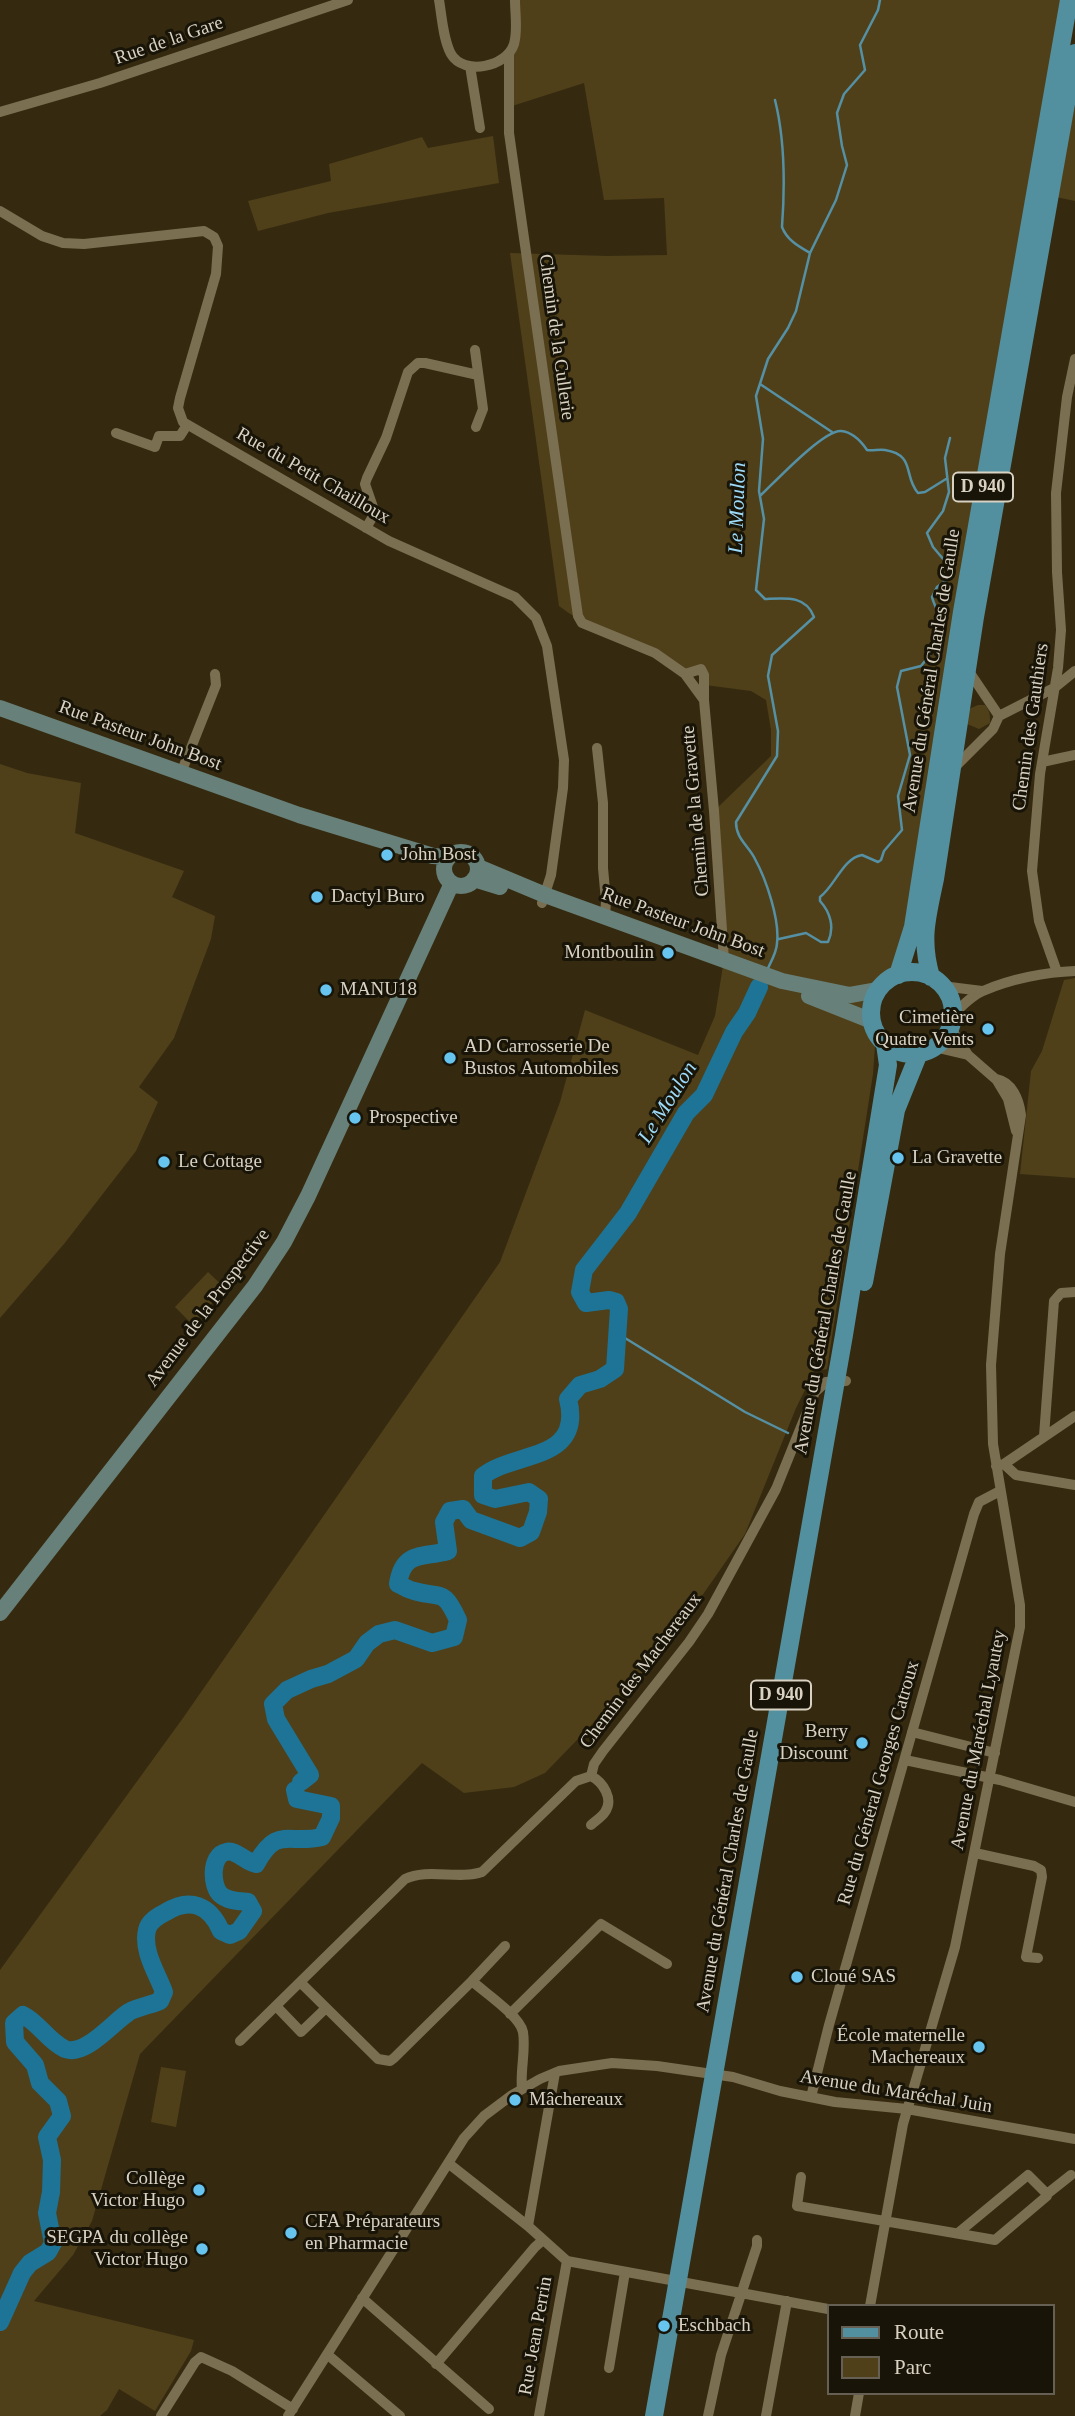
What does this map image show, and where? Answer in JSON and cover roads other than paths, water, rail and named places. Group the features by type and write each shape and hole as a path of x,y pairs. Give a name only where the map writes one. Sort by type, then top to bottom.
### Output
{"main road":[{"name":"Avenue du Général Charles de Gaulle","path":"898,975 913,927 962,612 1069,0"},
{"name":"Avenue du Général Charles de Gaulle","path":"661,2416 682,2282 841,1381 896,1110 926,1050 946,1035 951,1021 952,1005 937,982 924,953 926,921 953,770 975,617 1075,54"},
{"name":"Rue Pasteur John Bost","path":"0,708 344,830 448,870"},
{"path":"458,852 469,853 477,862 476,873 462,886 448,870 458,852"},
{"name":"Avenue de la Prospective","path":"0,1613 255,1286 284,1242 346,1119 448,870"},
{"name":"Rue Pasteur John Bost","path":"476,873 781,984 872,1021"},
{"name":"Rue Pasteur John Bost","path":"544,899 605,916 723,960 751,974"},
{"path":"872,1021 871,1010 878,990 887,981 909,972 937,982"},
{"name":"Rue Pasteur John Bost","path":"781,984 850,995 878,990"},
{"name":"Avenue du Général Charles de Gaulle","path":"841,1381 888,1055 872,1021"},
{"path":"885,1044 901,1052 926,1050"},
{"name":"Avenue du Général Charles de Gaulle","path":"654,2416 682,2282"}],"street":[{"name":"Rue de la Gare","path":"0,112 100,83 348,0"},
{"path":"439,0 450,52 461,64 470,66 494,63 509,54"},
{"name":"Chemin de la Cullerie","path":"514,0 516,33 509,54 509,133 574,592 582,623"},
{"path":"470,66 480,128"},
{"path":"0,211 42,236 63,243 84,244 204,231 214,237 218,246 216,274 178,408 187,425 180,436 159,436 155,447 116,433"},
{"path":"475,350 483,409 476,427"},
{"name":"Chemin des Gauthiers","path":"1057,972 1039,921 1032,871 1042,762 1058,668 1061,630 1056,493 1067,397 1075,359"},
{"path":"366,528 375,513 365,484 366,478 386,438 408,372 418,363 425,363 478,375"},
{"name":"Rue du Petit Chailloux","path":"187,425 253,460 389,541 515,597 528,608 542,630 547,646 564,760 557,839 544,899"},
{"name":"Chemin de la Gravette","path":"582,623 655,653 685,674 704,700 725,953 723,960"},
{"path":"968,670 999,716"},
{"path":"953,770 993,730 999,716 1054,688 1075,671"},
{"path":"181,773 216,685 215,674"},
{"path":"597,748 603,803 605,916"},
{"path":"1042,762 1075,755"},
{"path":"937,982 982,991 1057,972 1075,971"},
{"path":"951,1021 982,991"},
{"name":"Avenue du Maréchal Lyautey","path":"870,2304 907,2109 955,1947 1020,1627 1020,1605 1000,1491 1000,1465 991,1423 993,1320 1016,1131 1021,1115 1017,1092 1013,1095 1009,1093 968,1055 961,1046 951,1021"},
{"name":"Avenue du Maréchal Lyautey","path":"926,1050 968,1055"},
{"name":"Avenue du Maréchal Lyautey","path":"996,1079 1008,1099 1016,1131"},
{"path":"1044,1436 1054,1301 1061,1293 1075,1292"},
{"name":"Chemin des Machereaux","path":"591,1776 594,1764 603,1751 708,1614 776,1489 815,1392 820,1385 841,1381"},
{"path":"1075,1416 1000,1465 1017,1475 1075,1485"},
{"name":"Rue du Général Georges Catroux","path":"811,2097 974,1514 979,1503 1000,1491"},
{"path":"912,1732 995,1753"},
{"path":"905,1760 1075,1802"},
{"path":"240,2041 405,1879 414,1875 472,1875 482,1872 576,1780 591,1776 603,1786 608,1803 606,1811 591,1825"},
{"path":"975,1853 1034,1866 1041,1870 1042,1877 1026,1957 1038,1958"},
{"path":"510,2014 601,1924 667,1964"},
{"path":"301,1983 378,2059 390,2060 505,1946"},
{"path":"472,1981 518,2021 523,2030 522,2089"},
{"path":"276,2006 301,2032 325,2008"},
{"name":"Avenue du Maréchal Juin","path":"291,2413 464,2138 484,2116 522,2089 555,2073 598,2064 631,2063 718,2076 835,2102 907,2109 1075,2139"},
{"path":"528,2226 555,2073"},
{"path":"448,2163 528,2226 567,2261 827,2309"},
{"path":"958,2234 1028,2175 1047,2194"},
{"path":"801,2177 797,2207 995,2240 1071,2175"},
{"path":"436,2364 543,2240"},
{"path":"708,2416 721,2355 757,2240"},
{"name":"Rue Jean Perrin","path":"539,2416 567,2261"},
{"path":"609,2368 625,2272"},
{"path":"362,2298 489,2409"},
{"path":"766,2416 787,2301"},
{"path":"328,2355 400,2416"},
{"path":"161,2416 195,2362 201,2357 232,2371 291,2413"},
{"path":"855,2416 859,2395"}],"waterway":[{"name":"Le Moulon","path":"768,968 777,946 774,912 764,877 740,837 736,822 777,756 778,731 768,676 772,655 814,617 800,601 787,598 765,599 756,590 764,519 759,491 763,439 756,396 768,359 796,311 810,253 836,200 847,165 837,113 844,94 865,70 860,45 878,10 880,0"},
{"path":"775,100 783,163 782,227 790,239 810,253"},
{"path":"760,384 832,432"},
{"path":"760,496 811,448 833,433 841,431 856,438 867,450 885,450 901,456 918,493 925,492 946,479"},
{"path":"779,939 806,933 821,942 828,942 830,920 820,897 855,857 862,855 878,862 881,860 884,851 902,830 898,796 910,755 897,687 901,671 921,666 942,632 941,619 932,597 937,587 948,579 950,567 933,547 927,533 943,511 949,492 945,458 950,438"},
{"name":"Le Moulon","path":"759,987 762,980"},
{"name":"Le Moulon","path":"301,1782 310,1775 276,1719 273,1704 287,1690 328,1674 356,1659 367,1643 379,1634 395,1630 432,1643 454,1637 458,1620 445,1598 398,1584 404,1565 409,1560 448,1551 444,1522 450,1511 463,1509 471,1520 520,1538 531,1532 539,1499 529,1492 495,1499 483,1495 483,1476 496,1468 543,1452 556,1444 566,1434 570,1419 568,1399 580,1385 600,1379 615,1369 619,1309 616,1302 609,1300 586,1303 580,1292 584,1270 628,1213 686,1113 704,1095 759,987"},
{"path":"619,1336 745,1412 788,1433"},
{"name":"Le Moulon","path":"0,2322 22,2273 30,2263 48,2252 53,2243 47,2213 52,2160 47,2137 62,2116 58,2101 40,2083 35,2065 15,2042 14,2023 23,2015 59,2046 73,2050 90,2043 129,2012 160,2001 164,1992 147,1946 147,1930 150,1924 175,1907 191,1905 198,1906 211,1915 221,1931 230,1935 239,1931 253,1911 248,1902 227,1898 218,1891 214,1879 217,1859 221,1854 230,1852 256,1864 277,1840 322,1837 331,1818 331,1806 297,1799 295,1790"}],"place":[{"name":"John Bost","path":"387,855"},
{"name":"Dactyl Buro","path":"317,897"},
{"name":"Montboulin","path":"668,953"},
{"name":"MANU18","path":"326,990"},
{"name":"Cimetière Quatre Vents","path":"988,1029"},
{"name":"AD Carrosserie De Bustos Automobiles","path":"450,1058"},
{"name":"Prospective","path":"355,1118"},
{"name":"La Gravette","path":"898,1158"},
{"name":"Le Cottage","path":"164,1162"},
{"name":"Berry Discount","path":"862,1743"},
{"name":"Cloué SAS","path":"797,1977"},
{"name":"École maternelle Machereaux","path":"979,2047"},
{"name":"Mâchereaux","path":"515,2100"},
{"name":"Collège Victor Hugo","path":"199,2190"},
{"name":"CFA Préparateurs en Pharmacie","path":"291,2233"},
{"name":"SEGPA du collège Victor Hugo","path":"202,2249"},
{"name":"Eschbach","path":"664,2326"}]}
